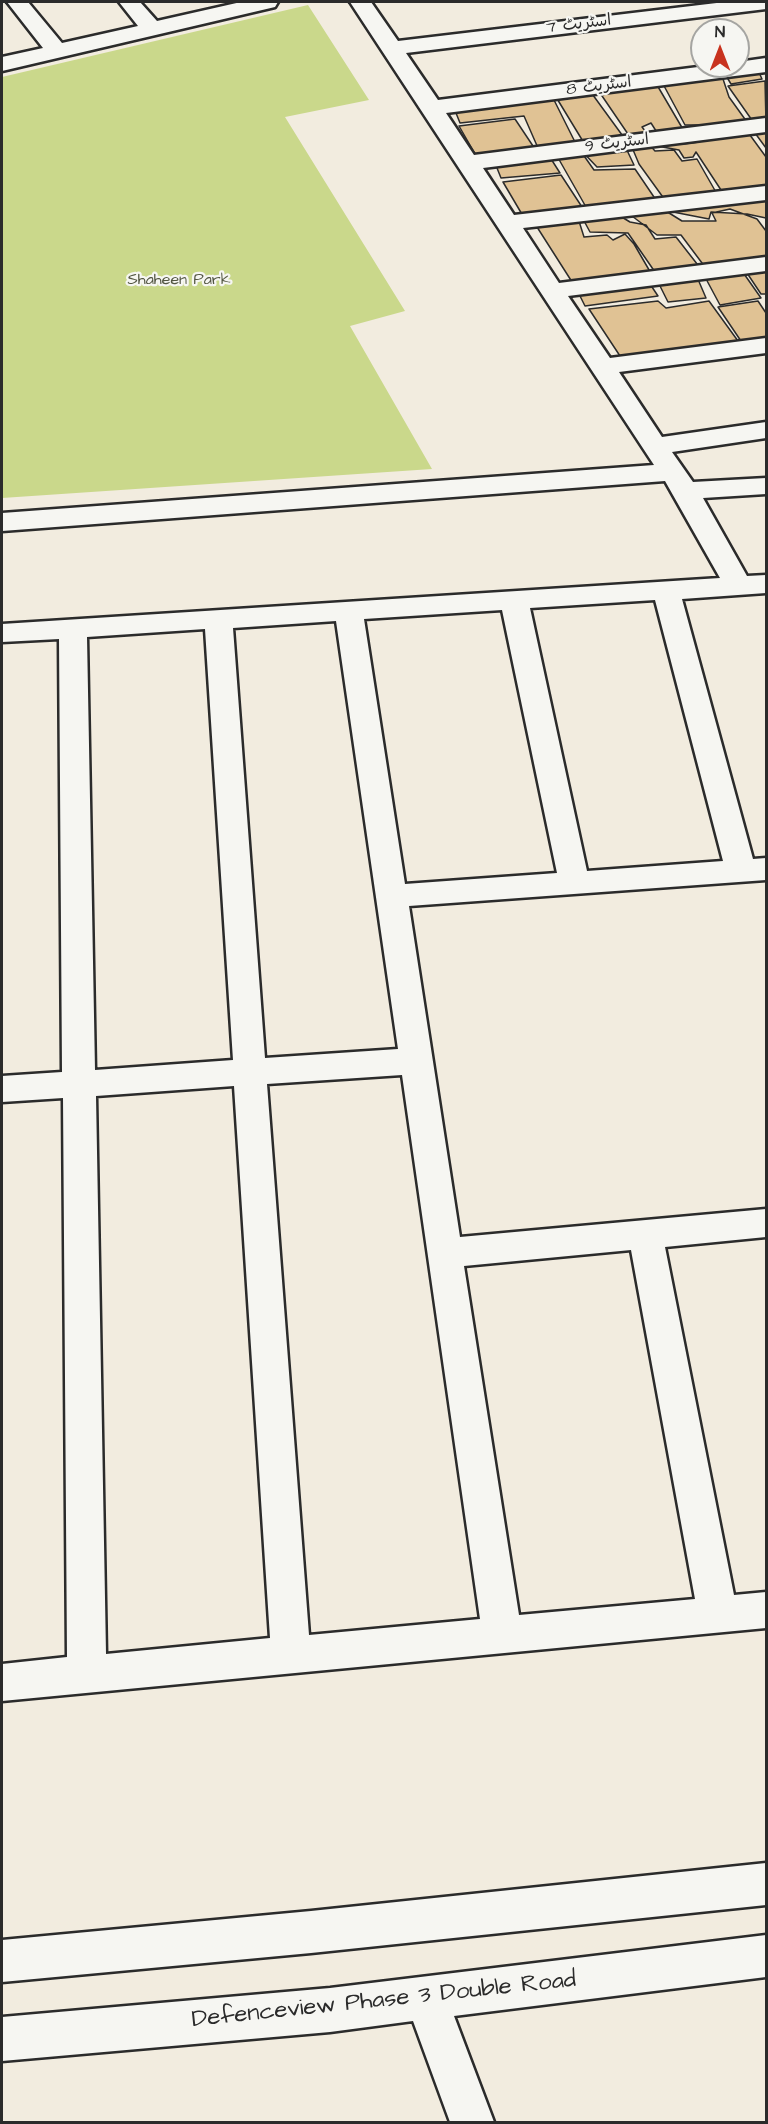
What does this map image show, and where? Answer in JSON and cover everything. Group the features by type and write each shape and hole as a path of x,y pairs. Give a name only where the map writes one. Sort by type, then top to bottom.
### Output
{"street":[{"path":"17,2 57,51"},
{"path":"129,2 152,29"},
{"path":"2,64 152,29 236,5 267,2"},
{"path":"361,2 655,446 739,586"},
{"name":"اسٹریٹ 7","path":"392,48 766,3"},
{"name":"اسٹریٹ 8","path":"432,108 766,65"},
{"name":"اسٹریٹ 9","path":"468,163 766,125"},
{"path":"508,224 766,193"},
{"path":"552,291 766,264"},
{"path":"603,368 766,345"},
{"path":"655,446 766,430"},
{"path":"2,522 678,482 766,486"},
{"path":"2,633 766,584"},
{"path":"391,896 754,870 666,590"},
{"path":"514,600 574,882"},
{"path":"349,611 502,1635"},
{"path":"218,619 291,1655"},
{"path":"73,628 87,1674"},
{"path":"2,1089 416,1061"},
{"path":"445,1253 766,1223"},
{"path":"645,1234 718,1615"},
{"path":"2,1682 766,1610"},
{"path":"2,1961 311,1932 766,1884"},
{"name":"Defenceview Phase 3 Double Road","path":"2,2039 330,2010 766,1956"},
{"path":"426,1999 472,2122"}],"green space":[{"name":"Shaheen Park","path":"308,5 369,100 285,117 405,311 350,326 432,469 2,498 2,77"}],"building":[{"path":"757,68 762,79 731,84 727,78 750,78 750,69"},
{"path":"695,78 723,78 729,97 747,122 703,129 700,125 685,125 663,84"},
{"path":"765,81 766,122 754,123 728,86"},
{"path":"657,85 684,131 658,134 651,123 642,127 649,136 630,137 598,90"},
{"path":"590,91 625,139 584,143 556,97"},
{"path":"552,96 577,146 538,148 524,116 460,123 454,108"},
{"path":"515,119 535,149 478,159 459,126"},
{"path":"747,131 766,157 766,189 723,193 696,152 693,157 684,158 679,150 657,146 660,141 683,144 699,142 708,136"},
{"path":"766,131 766,148 755,133"},
{"path":"647,142 655,151 674,150 682,161 697,159 717,194 665,200 639,164 631,145"},
{"path":"577,146 625,146 634,165 597,167"},
{"path":"546,151 560,173 501,178 495,163"},
{"path":"582,153 594,170 635,169 656,200 586,207 557,156"},
{"path":"561,175 582,207 523,216 503,182"},
{"path":"766,198 766,218 747,214 711,212 709,219 673,212"},
{"path":"661,208 682,221 716,221 712,213 730,209 757,219 766,231 766,261 705,267 681,235 657,235 628,213"},
{"path":"615,213 630,222 646,225 655,239 676,237 701,269 655,272 628,233 590,232 583,219"},
{"path":"578,218 584,237 607,235 613,240 625,234 634,244 652,275 574,285 537,227"},
{"path":"766,268 766,294 761,294 747,273"},
{"path":"742,271 761,298 720,305 705,277"},
{"path":"697,277 706,298 668,302 658,282"},
{"path":"650,284 658,296 585,306 577,290"},
{"path":"658,301 666,308 709,301 738,341 622,359 589,309"},
{"path":"758,301 766,313 766,340 743,344 718,307"}]}
